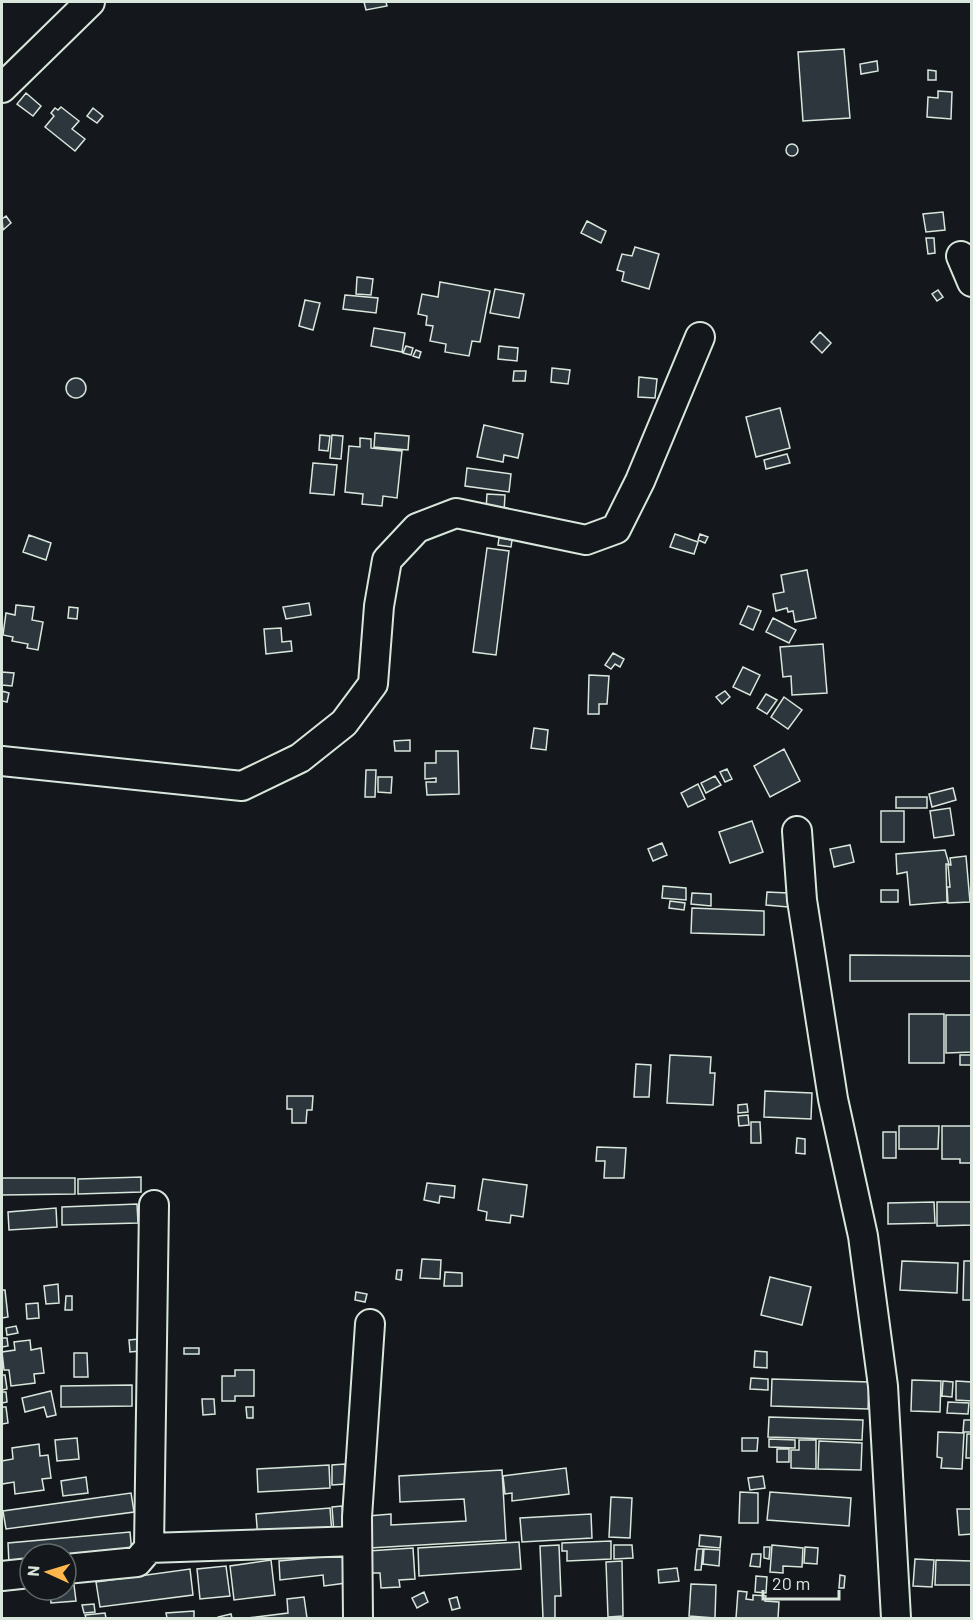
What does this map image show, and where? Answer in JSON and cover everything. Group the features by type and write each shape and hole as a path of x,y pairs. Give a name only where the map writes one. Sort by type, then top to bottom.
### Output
{"street":[{"path":"2,88 90,2"},
{"path":"2,760 242,786 300,758 344,723 373,684 379,606 387,560 417,528 456,513 586,540 616,528 640,481 700,337"},
{"path":"797,831 807,935 833,1099 863,1236 883,1386 896,1618"},
{"path":"78,1568 137,1562 149,1548 154,1205"},
{"path":"358,1618 357,1541 370,1324"},
{"path":"149,1548 357,1541"},
{"path":"2,1576 18,1574"}],"building":[{"path":"364,2 386,2 387,6 366,10"},
{"path":"844,49 850,118 803,121 798,52"},
{"path":"877,61 878,71 861,74 860,64"},
{"path":"928,70 936,71 936,80 928,80"},
{"path":"938,91 952,92 951,119 927,117 928,97 938,98"},
{"path":"26,93 41,106 33,116 17,104"},
{"path":"61,107 79,121 72,129 85,139 75,151 45,127 54,116 51,113 55,108 58,110"},
{"path":"93,108 103,116 97,123 87,116"},
{"path":"792,144 798,150 792,156 786,150"},
{"path":"943,212 945,230 926,232 923,214"},
{"path":"6,216 11,223 3,230 2,219"},
{"path":"587,221 606,231 601,243 581,233"},
{"path":"926,238 934,238 935,253 928,254"},
{"path":"635,247 659,254 649,289 622,281 624,272 617,270 622,254 632,256"},
{"path":"357,277 373,279 371,295 356,294"},
{"path":"440,282 490,291 480,342 472,341 469,356 445,352 446,344 430,341 433,326 426,325 427,316 418,314 422,294 438,297"},
{"path":"495,289 524,294 519,318 490,313"},
{"path":"938,290 943,297 937,301 932,294"},
{"path":"345,295 378,298 376,313 343,309"},
{"path":"305,300 320,303 313,330 299,326"},
{"path":"374,328 405,333 402,352 371,346"},
{"path":"820,332 831,343 822,353 811,342"},
{"path":"406,346 413,348 411,355 403,353"},
{"path":"499,346 518,348 517,361 498,359"},
{"path":"416,350 421,352 419,358 413,356"},
{"path":"552,368 570,370 568,384 551,382"},
{"path":"514,371 526,371 525,381 513,381"},
{"path":"639,377 657,379 655,398 638,397"},
{"path":"76,378 83,381 86,388 83,395 76,398 69,395 66,388 69,381"},
{"path":"780,408 790,448 756,457 746,417"},
{"path":"484,425 523,434 518,458 504,455 503,462 477,457"},
{"path":"375,433 409,436 408,450 374,447"},
{"path":"320,435 330,436 328,451 319,450"},
{"path":"332,435 343,436 341,459 330,458"},
{"path":"360,438 371,439 371,448 402,451 397,498 383,496 382,506 362,504 363,494 345,492 349,446 360,447"},
{"path":"787,454 790,463 766,469 764,460"},
{"path":"313,463 337,465 334,495 310,493"},
{"path":"467,468 511,474 509,492 465,486"},
{"path":"487,494 505,495 504,512 486,510"},
{"path":"675,534 698,542 694,554 670,547"},
{"path":"700,534 708,537 705,543 698,540"},
{"path":"29,535 51,543 46,560 23,552"},
{"path":"499,538 512,540 511,547 498,545"},
{"path":"487,548 509,551 496,655 473,652"},
{"path":"807,570 816,618 795,622 793,611 788,612 787,608 776,611 773,594 784,592 781,575"},
{"path":"309,603 311,615 286,619 283,607"},
{"path":"16,605 34,607 32,620 43,622 38,650 27,648 28,644 12,641 13,637 3,635 6,613 15,615"},
{"path":"748,606 761,611 753,630 740,624"},
{"path":"69,607 78,608 77,619 68,618"},
{"path":"773,618 796,630 789,643 766,632"},
{"path":"281,628 282,642 291,641 292,651 266,654 264,629"},
{"path":"823,644 827,693 792,695 791,676 783,677 780,647"},
{"path":"613,653 624,659 620,667 615,664 611,669 605,665"},
{"path":"743,667 760,675 750,695 733,687"},
{"path":"2,672 14,673 12,686 2,685"},
{"path":"589,675 609,676 607,704 599,704 599,714 588,714"},
{"path":"2,691 9,693 7,702 2,701"},
{"path":"725,691 730,697 722,704 716,697"},
{"path":"766,694 777,700 767,714 757,708"},
{"path":"784,697 802,710 788,729 771,717"},
{"path":"534,728 548,730 546,750 531,748"},
{"path":"410,740 410,751 395,751 394,741"},
{"path":"784,749 800,781 770,797 754,766"},
{"path":"436,751 458,751 459,794 427,795 426,782 436,782 436,778 425,779 425,763 436,763"},
{"path":"727,769 732,779 725,782 720,772"},
{"path":"366,770 376,770 375,797 365,797"},
{"path":"715,776 721,785 706,793 701,783"},
{"path":"378,777 392,777 391,793 378,792"},
{"path":"698,784 705,799 688,807 681,793"},
{"path":"953,788 956,800 932,807 929,794"},
{"path":"896,797 927,797 927,808 896,808"},
{"path":"950,808 954,835 934,838 930,811"},
{"path":"881,811 904,811 904,842 881,842"},
{"path":"752,821 763,852 730,863 719,832"},
{"path":"662,843 667,855 653,861 648,849"},
{"path":"850,845 854,862 834,867 830,849"},
{"path":"945,850 949,864 946,864 947,902 910,905 907,872 897,874 896,854"},
{"path":"966,856 970,902 948,903 950,858"},
{"path":"663,886 686,888 686,900 662,898"},
{"path":"881,890 898,890 898,902 881,902"},
{"path":"767,892 788,893 788,907 766,905"},
{"path":"692,893 711,894 711,906 691,904"},
{"path":"670,901 685,903 684,910 669,908"},
{"path":"692,908 764,911 764,935 691,933"},
{"path":"850,955 972,956 972,981 850,981"},
{"path":"909,1014 944,1014 944,1063 909,1063"},
{"path":"946,1015 972,1015 972,1052 946,1053"},
{"path":"670,1055 711,1057 710,1073 715,1073 713,1105 667,1103"},
{"path":"960,1055 972,1055 972,1065 960,1065"},
{"path":"636,1064 651,1065 649,1097 634,1097"},
{"path":"765,1091 812,1093 811,1119 764,1117"},
{"path":"287,1096 313,1096 312,1110 307,1110 306,1123 292,1123 292,1109 287,1109"},
{"path":"747,1104 748,1112 738,1113 738,1105"},
{"path":"748,1115 749,1125 739,1126 738,1116"},
{"path":"751,1122 760,1122 761,1143 751,1143"},
{"path":"899,1126 939,1126 938,1149 899,1149"},
{"path":"942,1126 972,1126 972,1163 960,1163 960,1159 942,1159"},
{"path":"883,1132 896,1132 896,1158 883,1158"},
{"path":"797,1138 805,1139 805,1154 796,1153"},
{"path":"597,1147 626,1148 624,1178 604,1178 605,1161 596,1161"},
{"path":"141,1177 141,1192 78,1194 78,1179"},
{"path":"2,1178 75,1178 75,1194 2,1195"},
{"path":"483,1179 527,1185 523,1217 511,1215 510,1223 486,1220 487,1212 478,1210"},
{"path":"427,1183 455,1186 454,1198 440,1196 439,1203 424,1200"},
{"path":"934,1202 935,1223 888,1224 888,1203"},
{"path":"937,1202 972,1202 972,1225 937,1226"},
{"path":"137,1204 138,1223 62,1225 62,1207"},
{"path":"56,1208 57,1227 9,1230 8,1212"},
{"path":"422,1259 441,1260 440,1279 420,1278"},
{"path":"902,1261 958,1263 957,1293 900,1290"},
{"path":"964,1261 972,1261 972,1300 963,1300"},
{"path":"397,1270 402,1270 401,1280 396,1279"},
{"path":"445,1272 462,1273 462,1286 444,1286"},
{"path":"770,1277 811,1287 802,1325 761,1315"},
{"path":"58,1284 59,1303 46,1304 44,1286"},
{"path":"2,1290 5,1290 8,1317 2,1318"},
{"path":"356,1292 367,1294 365,1302 355,1300"},
{"path":"66,1296 72,1296 72,1310 65,1310"},
{"path":"38,1303 39,1318 27,1319 26,1304"},
{"path":"16,1326 18,1333 7,1335 6,1328"},
{"path":"2,1338 7,1338 8,1346 2,1347"},
{"path":"139,1339 140,1351 130,1352 129,1340"},
{"path":"30,1340 31,1350 41,1348 44,1373 34,1374 35,1383 11,1386 9,1370 4,1370 2,1352 15,1350 14,1342"},
{"path":"184,1348 199,1348 199,1354 184,1354"},
{"path":"755,1351 767,1352 767,1368 754,1367"},
{"path":"74,1353 87,1353 88,1377 74,1377"},
{"path":"235,1370 254,1370 254,1396 235,1396 235,1401 222,1401 222,1376 235,1376"},
{"path":"2,1375 5,1375 7,1389 2,1390"},
{"path":"751,1378 768,1379 768,1390 750,1389"},
{"path":"772,1379 869,1382 868,1409 771,1406"},
{"path":"912,1380 941,1381 940,1412 911,1411"},
{"path":"943,1381 953,1382 952,1397 942,1396"},
{"path":"956,1381 972,1382 972,1401 956,1400"},
{"path":"132,1385 132,1406 61,1407 61,1386"},
{"path":"51,1391 56,1415 47,1417 44,1407 25,1412 22,1398"},
{"path":"2,1392 6,1392 7,1402 2,1403"},
{"path":"202,1399 214,1399 215,1414 203,1415"},
{"path":"948,1402 969,1403 968,1414 947,1413"},
{"path":"2,1407 6,1407 8,1423 2,1424"},
{"path":"246,1407 253,1407 253,1418 247,1418"},
{"path":"769,1417 863,1420 862,1440 768,1437"},
{"path":"964,1420 972,1420 972,1432 963,1432"},
{"path":"938,1432 964,1433 962,1469 941,1468 942,1458 937,1457"},
{"path":"967,1434 972,1434 972,1458 966,1458"},
{"path":"77,1438 79,1459 57,1461 55,1440"},
{"path":"742,1438 758,1438 757,1451 742,1451"},
{"path":"769,1439 795,1440 795,1448 769,1447"},
{"path":"799,1440 816,1440 816,1469 791,1468 791,1450 799,1450"},
{"path":"819,1441 862,1443 861,1470 818,1469"},
{"path":"39,1444 40,1456 48,1455 51,1478 42,1479 44,1490 15,1494 14,1482 2,1484 2,1461 13,1459 12,1448"},
{"path":"777,1449 789,1449 789,1462 777,1462"},
{"path":"345,1464 346,1484 332,1485 332,1465"},
{"path":"329,1465 330,1488 258,1492 257,1469"},
{"path":"566,1468 569,1494 512,1501 512,1493 505,1494 503,1476"},
{"path":"502,1470 506,1540 370,1548 368,1516 391,1514 391,1525 466,1521 464,1499 400,1502 399,1476"},
{"path":"763,1476 765,1488 750,1490 748,1478"},
{"path":"86,1477 88,1493 63,1496 61,1481"},
{"path":"740,1492 758,1493 758,1523 739,1523"},
{"path":"770,1492 851,1498 849,1526 767,1520"},
{"path":"131,1493 134,1512 6,1529 3,1511"},
{"path":"611,1497 632,1498 630,1538 609,1537"},
{"path":"342,1506 344,1532 334,1533 332,1507"},
{"path":"330,1508 332,1534 258,1539 256,1514"},
{"path":"957,1509 972,1509 972,1534 959,1535"},
{"path":"591,1514 592,1538 522,1542 520,1518"},
{"path":"130,1532 132,1553 78,1558 78,1542 19,1542"},
{"path":"700,1535 721,1537 720,1548 699,1546"},
{"path":"611,1541 611,1559 567,1561 567,1551 562,1551 562,1543"},
{"path":"18,1542 18,1563 9,1564 8,1543"},
{"path":"519,1542 521,1569 419,1576 418,1548"},
{"path":"559,1545 561,1596 555,1596 555,1618 543,1618 540,1546"},
{"path":"614,1545 632,1545 633,1558 614,1559"},
{"path":"772,1545 803,1548 802,1567 783,1566 783,1573 770,1572"},
{"path":"764,1547 770,1547 769,1559 764,1558"},
{"path":"805,1547 818,1548 817,1564 804,1563"},
{"path":"413,1548 415,1579 399,1580 400,1587 381,1588 380,1573 370,1573 368,1551"},
{"path":"697,1549 703,1549 701,1570 695,1570"},
{"path":"704,1549 720,1550 719,1566 703,1564"},
{"path":"752,1554 761,1554 760,1567 750,1566"},
{"path":"343,1555 346,1583 324,1586 323,1575 280,1580 279,1561"},
{"path":"915,1559 934,1560 932,1587 913,1586"},
{"path":"271,1560 275,1595 234,1600 230,1566"},
{"path":"936,1560 972,1561 972,1585 935,1585"},
{"path":"622,1561 623,1616 608,1617 606,1562"},
{"path":"226,1566 230,1596 200,1599 197,1569"},
{"path":"677,1568 679,1581 659,1583 658,1570"},
{"path":"190,1569 193,1595 100,1607 96,1582"},
{"path":"840,1575 845,1576 844,1588 839,1588"},
{"path":"756,1576 767,1577 766,1593 755,1592"},
{"path":"691,1584 716,1585 715,1618 689,1616"},
{"path":"738,1591 747,1592 746,1599 753,1600 753,1595 766,1596 765,1601 779,1602 778,1618 736,1618"},
{"path":"424,1592 428,1602 417,1608 412,1598"},
{"path":"304,1597 307,1618 247,1618 288,1613 287,1599"},
{"path":"457,1597 460,1608 452,1610 449,1599"},
{"path":"94,1604 95,1612 84,1613 82,1605"},
{"path":"194,1611 194,1618 167,1618 166,1613"},
{"path":"105,1613 106,1618 86,1618 85,1615"},
{"path":"231,1614 232,1618 218,1618 218,1617"}]}
